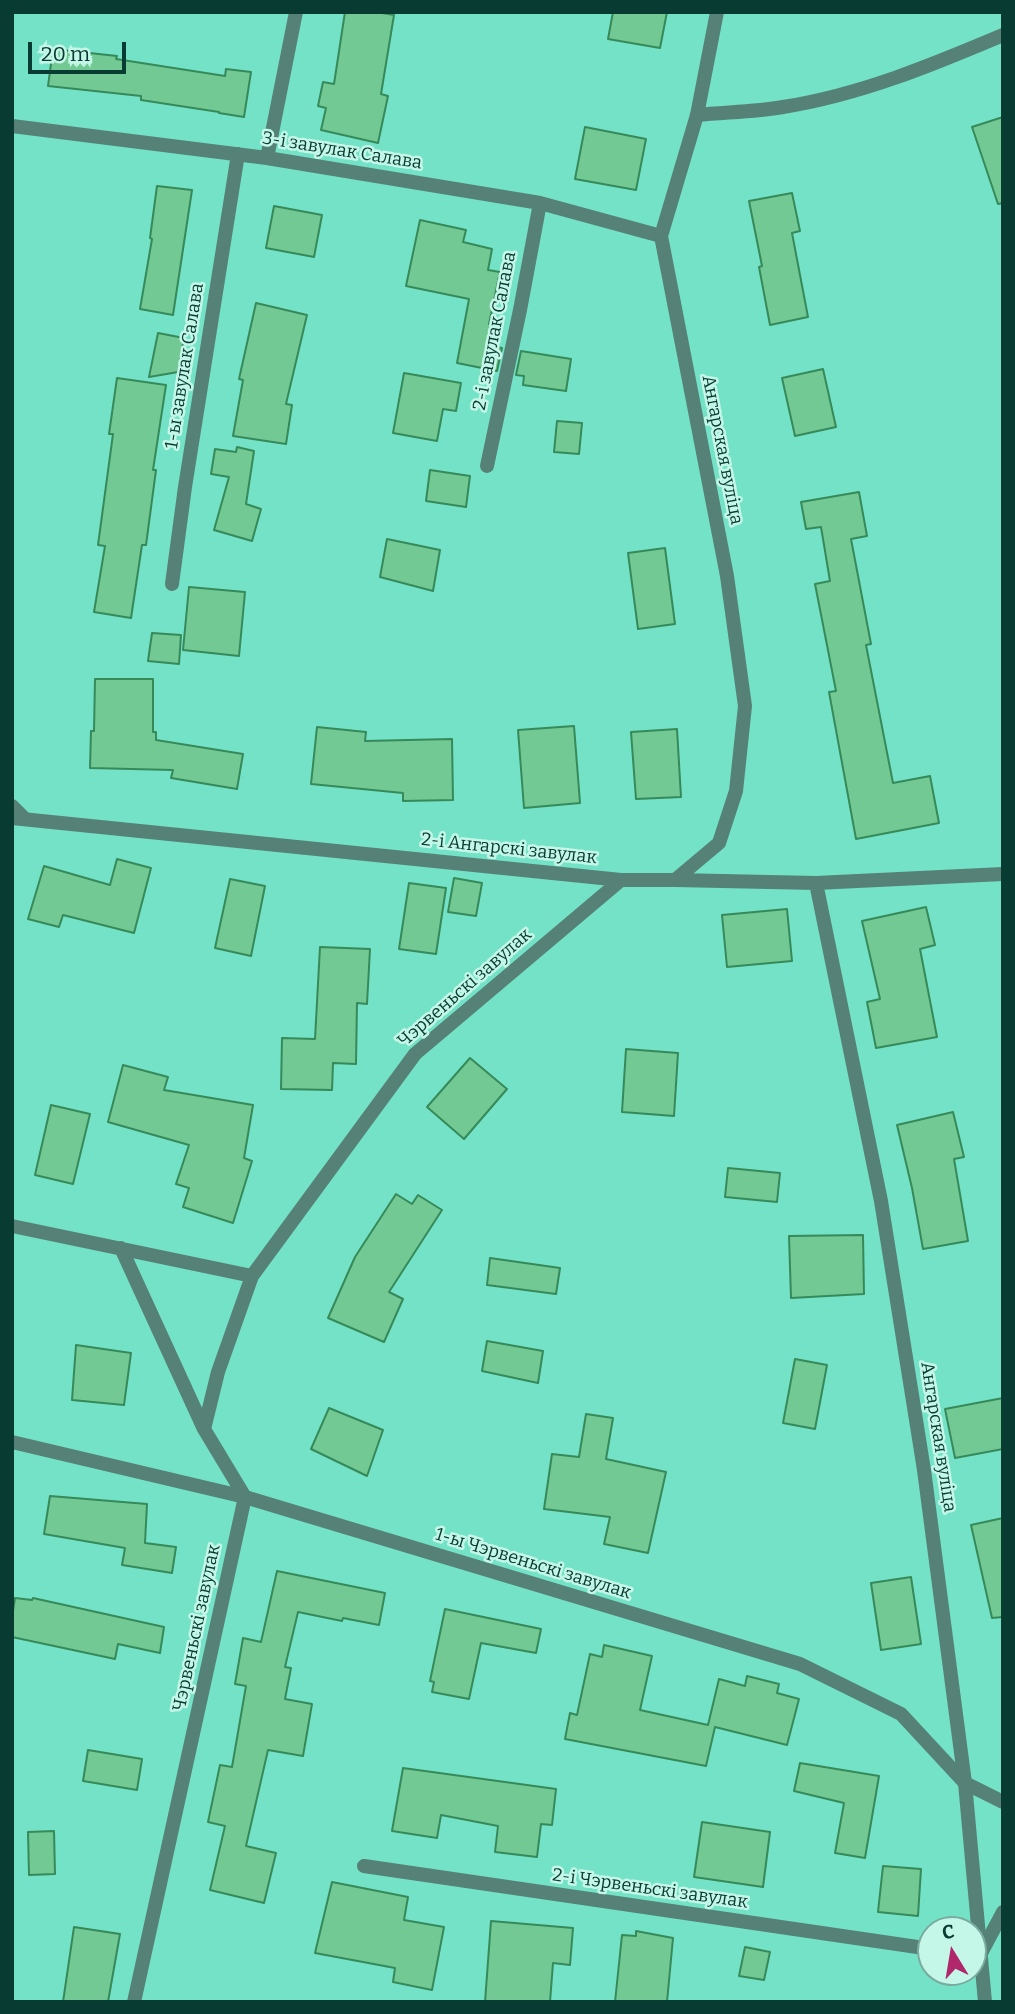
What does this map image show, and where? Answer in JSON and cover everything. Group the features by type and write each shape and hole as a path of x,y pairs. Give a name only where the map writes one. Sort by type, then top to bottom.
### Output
{"street":[{"path":"267,158 296,12"},
{"name":"Ангарская вуліца","path":"675,880 719,843 736,790 745,706 727,576 661,236 698,115 717,12"},
{"path":"698,115 781,108 818,101 886,82 1003,35"},
{"name":"3-і завулак Салава","path":"12,126 267,158 540,204 661,236"},
{"name":"1-ы завулак Салава","path":"172,584 238,154"},
{"name":"2-і завулак Салава","path":"487,466 540,204"},
{"path":"12,806 18,819"},
{"name":"2-і Ангарскі завулак","path":"18,819 621,880 816,883 1003,874"},
{"name":"Чэрвеньскі завулак","path":"204,1429 218,1372 252,1276 415,1054 621,880"},
{"name":"Ангарская вуліца","path":"816,883 881,1201 925,1469 965,1783 973,1916"},
{"path":"12,1226 252,1276"},
{"path":"121,1248 204,1429 245,1497"},
{"name":"1-ы Чэрвеньскі завулак","path":"12,1442 245,1497 800,1664 901,1713 965,1783 1003,1802"},
{"name":"Чэрвеньскі завулак","path":"134,2002 245,1497"},
{"name":"2-і Чэрвеньскі завулак","path":"364,1866 917,1947"},
{"path":"987,1938 1003,1912"}],"building":[{"path":"345,12 394,15 381,94 388,96 378,143 321,130 326,108 318,106 323,82 334,84"},
{"path":"613,12 667,12 660,48 608,39"},
{"path":"53,49 117,56 116,59 225,76 226,69 251,72 244,117 141,100 141,96 48,86"},
{"path":"1003,117 1003,203 998,204 972,127"},
{"path":"585,127 646,139 636,190 575,179"},
{"path":"157,186 192,190 173,315 140,309 152,239"},
{"path":"792,193 800,231 792,233 808,317 770,325 749,201"},
{"path":"274,206 322,215 314,257 266,248"},
{"path":"420,220 466,230 463,242 492,249 488,270 500,272 489,324 492,324 488,345 502,348 497,371 457,363 469,299 406,286"},
{"path":"256,303 307,315 286,404 292,405 286,444 233,436 243,380 239,379"},
{"path":"158,333 184,338 178,372 149,377"},
{"path":"521,351 571,359 566,391 523,385 524,376 516,375"},
{"path":"823,369 836,427 795,436 782,378"},
{"path":"404,373 461,383 456,411 443,409 437,441 393,433"},
{"path":"117,378 166,385 153,470 156,470 146,545 142,545 131,618 94,612 105,546 98,545 113,434 109,434"},
{"path":"557,421 582,423 579,454 554,452"},
{"path":"237,447 254,451 246,504 261,509 252,541 214,530 229,477 211,474 215,449 236,452"},
{"path":"430,470 470,476 466,507 426,501"},
{"path":"859,492 867,536 851,539 871,644 866,645 893,783 930,776 939,823 856,839 829,692 836,691 815,584 830,581 821,527 806,529 801,502"},
{"path":"387,539 440,550 433,591 380,577"},
{"path":"665,548 675,624 638,629 628,553"},
{"path":"189,587 245,592 239,656 183,650"},
{"path":"152,633 181,635 179,664 148,661"},
{"path":"95,679 153,679 153,732 156,732 156,740 243,754 237,789 171,778 173,770 90,768"},
{"path":"574,726 580,803 524,808 518,730"},
{"path":"317,727 366,732 365,741 452,739 453,800 403,801 403,793 311,784"},
{"path":"677,729 681,797 636,799 631,732"},
{"path":"117,859 151,868 134,933 63,915 59,927 28,919 44,866 110,885"},
{"path":"454,878 482,883 476,916 448,912"},
{"path":"230,879 265,886 251,956 215,948"},
{"path":"409,883 446,888 436,954 399,949"},
{"path":"926,907 935,945 920,949 937,1037 876,1048 867,1002 880,999 862,921"},
{"path":"787,909 792,961 727,967 722,915"},
{"path":"320,947 370,949 367,1004 357,1003 356,1064 333,1063 332,1090 281,1089 282,1038 315,1039"},
{"path":"626,1049 678,1053 674,1116 622,1112"},
{"path":"470,1058 507,1089 464,1139 427,1107"},
{"path":"123,1065 168,1077 164,1090 253,1105 244,1158 252,1161 233,1223 183,1207 189,1188 176,1184 189,1145 108,1122"},
{"path":"51,1105 90,1114 73,1184 35,1175"},
{"path":"953,1112 964,1157 954,1159 968,1241 923,1249 897,1125"},
{"path":"728,1168 780,1173 777,1202 725,1197"},
{"path":"396,1194 412,1204 418,1195 442,1210 389,1292 403,1299 384,1342 328,1318 355,1257"},
{"path":"863,1235 864,1294 791,1298 789,1236"},
{"path":"490,1258 560,1268 556,1294 487,1285"},
{"path":"487,1341 543,1351 538,1383 482,1371"},
{"path":"76,1345 131,1353 124,1405 72,1400"},
{"path":"795,1359 827,1365 815,1429 783,1423"},
{"path":"1003,1398 1003,1449 955,1458 945,1409"},
{"path":"329,1408 383,1430 367,1476 311,1449"},
{"path":"586,1414 613,1418 606,1459 666,1472 648,1553 604,1544 610,1517 544,1509 552,1454 579,1457"},
{"path":"50,1496 147,1504 145,1543 176,1547 172,1573 122,1565 125,1548 44,1534"},
{"path":"1003,1518 1003,1617 992,1618 971,1525"},
{"path":"277,1571 385,1593 379,1625 298,1612 285,1667 291,1668 285,1699 312,1704 303,1756 268,1750 246,1846 276,1853 264,1903 210,1890 225,1826 208,1822 220,1765 232,1767 246,1686 235,1684 243,1638 261,1642"},
{"path":"911,1577 921,1644 881,1650 871,1583"},
{"path":"15,1598 33,1598 164,1627 160,1653 118,1644 115,1659 12,1637"},
{"path":"445,1609 541,1629 536,1653 481,1643 469,1699 432,1692 434,1682 430,1681"},
{"path":"604,1645 652,1656 640,1710 708,1725 719,1679 745,1686 747,1676 779,1684 777,1693 799,1699 787,1745 715,1727 706,1766 565,1739 570,1713 577,1715 590,1654 602,1657"},
{"path":"88,1750 142,1759 137,1790 83,1781"},
{"path":"800,1763 879,1776 865,1858 835,1853 844,1803 794,1791"},
{"path":"403,1768 556,1789 552,1825 541,1824 537,1857 495,1852 498,1826 441,1815 437,1838 392,1831"},
{"path":"702,1822 770,1832 763,1887 694,1877"},
{"path":"54,1831 55,1874 29,1875 28,1832"},
{"path":"883,1866 921,1869 918,1916 878,1912"},
{"path":"332,1882 408,1897 404,1920 444,1927 432,1990 393,1982 395,1968 315,1953"},
{"path":"491,1921 573,1928 570,1965 553,1963 550,2002 485,2002"},
{"path":"74,1927 120,1934 108,2002 63,2002"},
{"path":"636,1931 673,1938 667,2002 615,2002 622,1935 636,1936"},
{"path":"745,1947 770,1952 764,1980 739,1976"}]}
